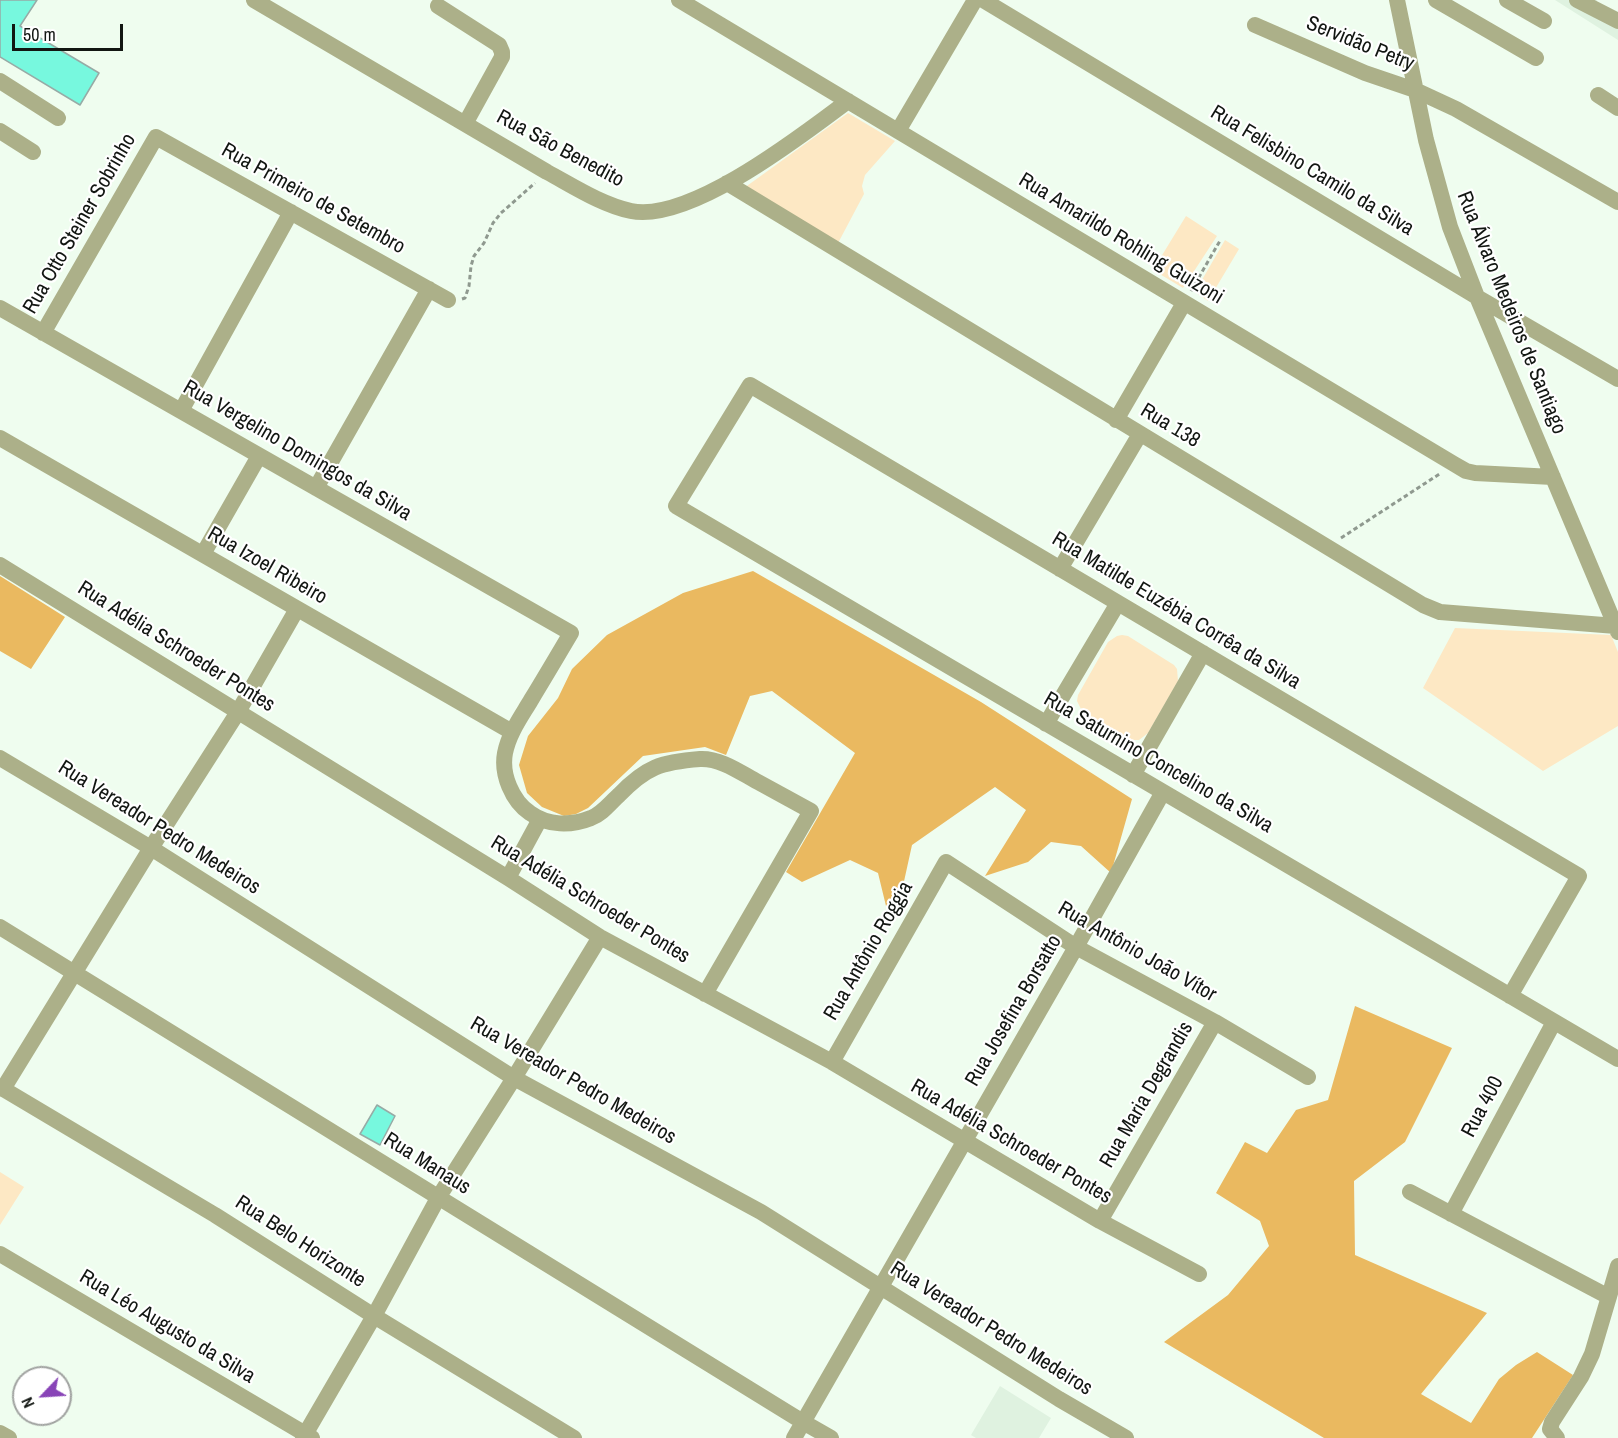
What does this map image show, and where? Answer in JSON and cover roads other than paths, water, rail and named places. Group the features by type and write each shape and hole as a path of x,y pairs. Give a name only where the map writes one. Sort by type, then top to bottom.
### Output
{"street":[{"name":"Rua São Benedito","path":"254,0 547,172 592,197 631,211 650,212 676,206 727,183 786,146 848,101"},
{"name":"Rua Amarildo Rohling Guizoni","path":"679,0 1454,464 1475,473 1552,477"},
{"path":"898,131 975,0"},
{"name":"Rua Felisbino Camilo da Silva","path":"983,0 1477,297 1618,379"},
{"name":"Rua Álvaro Medeiros de Santiago","path":"1397,0 1426,140 1441,199 1477,297 1617,629"},
{"path":"1436,0 1536,58"},
{"path":"1507,0 1544,21"},
{"path":"1576,0 1618,21"},
{"path":"438,6 499,45 502,52 502,57 465,124"},
{"name":"Servidão Petry","path":"1255,25 1365,73 1415,90 1456,109 1618,202"},
{"path":"0,81 58,118"},
{"path":"1598,95 1618,108"},
{"path":"0,131 33,152"},
{"name":"Rua Primeiro de Setembro","path":"156,137 448,300"},
{"name":"Rua Otto Steiner Sobrinho","path":"43,333 156,137"},
{"name":"Rua 138","path":"727,183 1423,605 1440,612 1617,629"},
{"path":"181,411 291,212"},
{"path":"316,488 429,289"},
{"path":"1116,420 1184,303"},
{"name":"Rua Vergelino Domingos da Silva","path":"0,309 572,633 512,732"},
{"name":"Rua Saturnino Concelino da Silva","path":"750,385 676,506 1618,1059"},
{"name":"Rua Matilde Euzébia Corrêa da Silva","path":"750,385 1579,876 1510,996"},
{"path":"1060,569 1140,434"},
{"name":"Rua Izoel Ribeiro","path":"0,438 512,732"},
{"path":"202,554 259,456"},
{"name":"Rua Adélia Schroeder Pontes","path":"0,565 600,937 832,1062 1100,1221 1199,1274"},
{"path":"1046,724 1118,603"},
{"path":"2,1088 238,712 297,609"},
{"path":"1133,775 1203,653"},
{"path":"512,732 505,754 510,788 522,806 540,819 558,824 587,820 602,812 630,783 647,771 663,765 701,759 720,762 811,811 705,994"},
{"name":"Rua Vereador Pedro Medeiros","path":"0,758 151,848 514,1078 761,1212 1059,1399 1126,1438"},
{"name":"Rua Josefina Borsatto","path":"794,1438 1163,792"},
{"path":"508,878 540,819"},
{"name":"Rua Antônio João Vítor","path":"946,862 1076,946 1215,1022 1308,1077"},
{"name":"Rua Antônio Roggia","path":"832,1062 946,862"},
{"name":"Rua Manaus","path":"0,927 831,1438"},
{"path":"307,1437 438,1198 600,937"},
{"name":"Rua Maria Degrandis","path":"1100,1221 1215,1022"},
{"name":"Rua 400","path":"1451,1214 1554,1022"},
{"name":"Rua Belo Horizonte","path":"2,1088 215,1215 374,1316 574,1438"},
{"path":"1410,1192 1609,1297"},
{"name":"Rua Léo Augusto da Silva","path":"0,1254 307,1437"},
{"path":"1557,1438 1550,1429 1552,1422 1586,1367 1596,1343 1618,1266"},
{"path":"0,1433 9,1438"}]}
